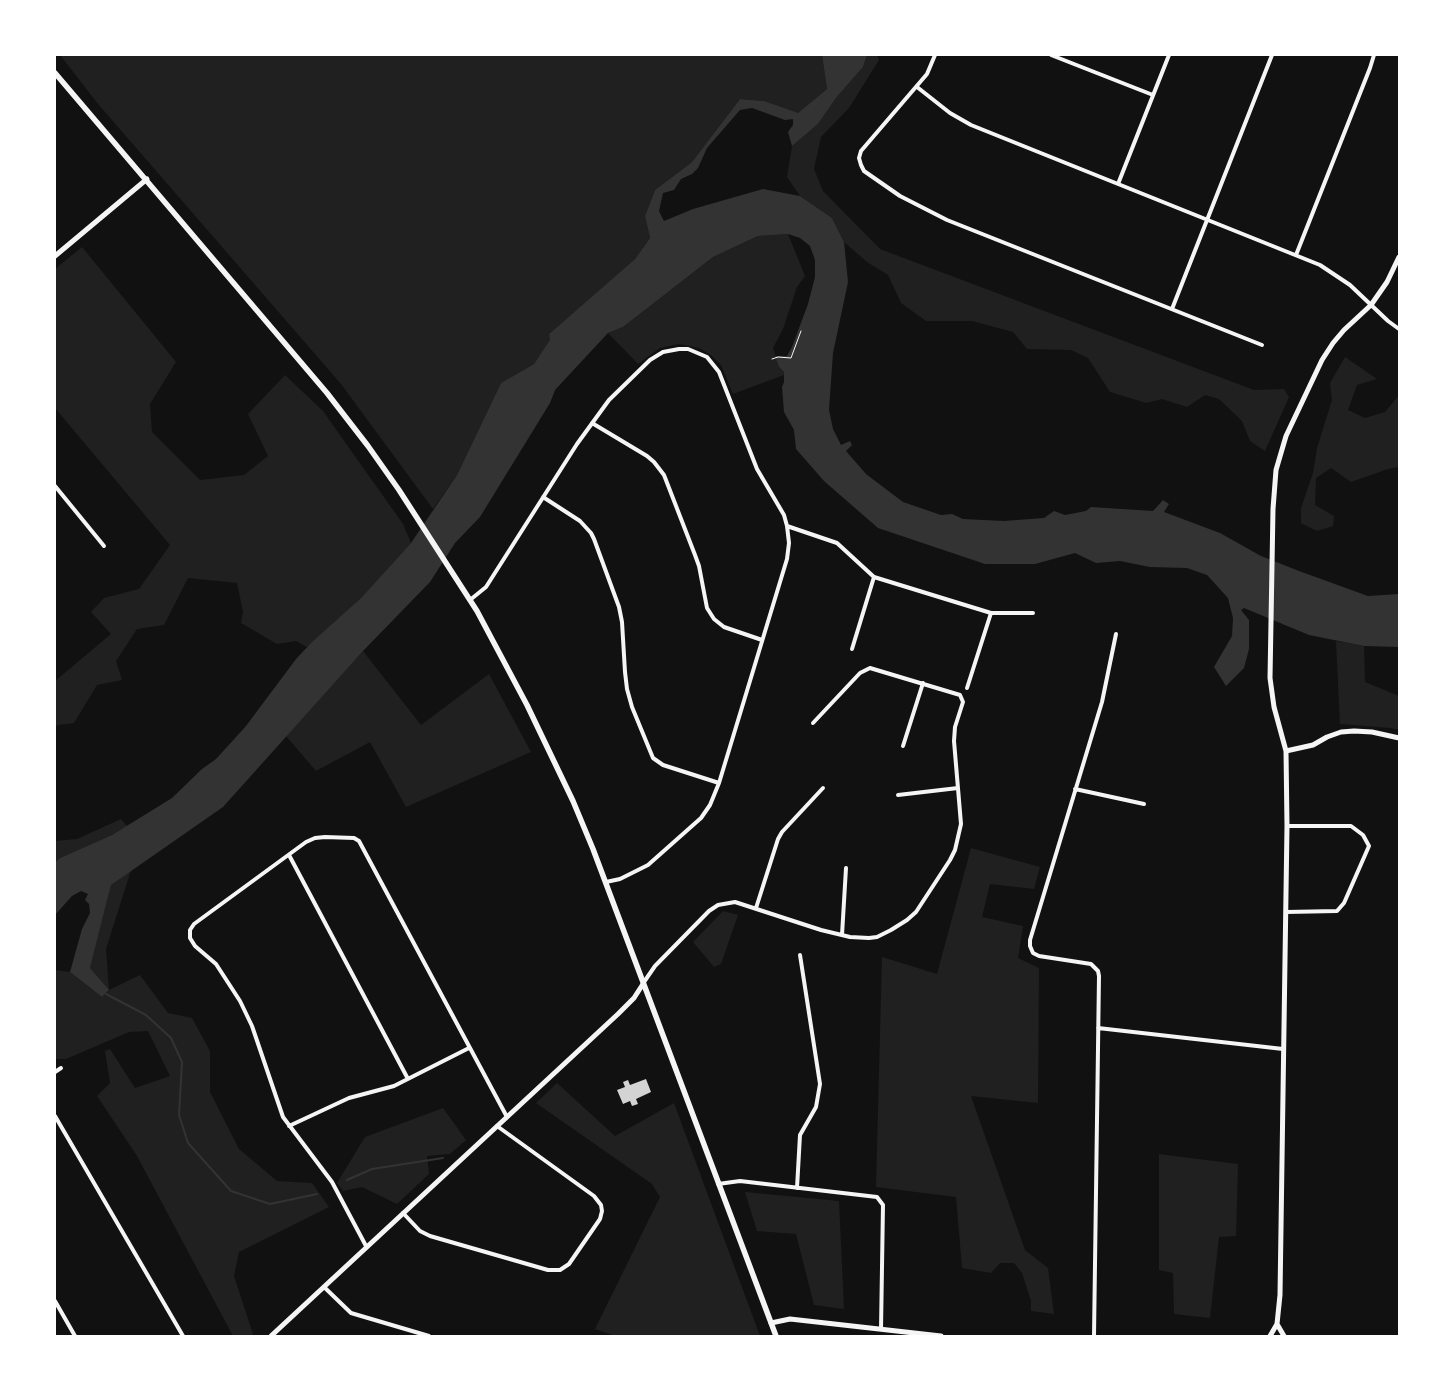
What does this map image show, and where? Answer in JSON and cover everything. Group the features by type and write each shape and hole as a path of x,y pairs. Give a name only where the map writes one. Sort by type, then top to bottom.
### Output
{"main road":[{"path":"55,73 327,393 373,453 470,600 506,664 573,801 606,882 776,1336"}],"street":[{"path":"935,55 927,74 917,87 865,144 861,151 859,158 861,165 868,174 900,196 947,220 1262,344"},
{"path":"1052,55 1153,95"},
{"path":"1118,184 1169,55"},
{"path":"1172,309 1272,55"},
{"path":"1296,255 1374,55"},
{"path":"917,87 950,113 971,125 1320,265 1335,274 1399,329"},
{"path":"55,256 147,180"},
{"path":"1270,1336 1277,1324 1280,1277 1287,826 1286,751 1274,707 1270,678 1272,509 1276,470 1286,436 1322,360 1344,330 1371,305 1387,282 1399,257"},
{"path":"470,600 486,587 592,423 630,378 656,355 670,349 688,349 707,357 719,372 757,470 784,515 789,543 787,559 712,800 704,814 657,858 641,870 620,879 606,882"},
{"path":"592,423 646,456 654,462 664,475 699,566 707,608 714,619 724,627 762,640"},
{"path":"55,486 104,546"},
{"path":"543,497 580,521 594,539 619,607 622,622 627,689 632,707 653,758 663,766 719,782"},
{"path":"787,526 837,543 874,577 991,613 1033,613"},
{"path":"852,649 874,577"},
{"path":"967,688 991,613"},
{"path":"1094,1336 1099,976 1096,967 1086,962 1039,956 1033,952 1030,940 1102,702 1116,634"},
{"path":"271,1336 634,998 655,966 709,911 725,903 735,902 842,936 869,938 877,937 901,925 916,912 950,860 955,850 961,824 954,741 955,727 963,702 962,697 958,694 875,668 866,669 813,723"},
{"path":"903,746 923,683"},
{"path":"1286,751 1313,744 1341,732 1372,732 1399,738"},
{"path":"756,908 778,839 782,832 823,788"},
{"path":"898,795 958,788"},
{"path":"1075,790 1144,804"},
{"path":"1286,912 1337,911 1344,903 1369,846 1363,835 1351,826 1287,826"},
{"path":"366,1246 332,1182 283,1117 252,1026 240,1002 216,964 195,946 190,938 190,930 194,924 306,842 315,838 354,838 359,842 507,1117"},
{"path":"289,855 408,1079"},
{"path":"842,936 846,868"},
{"path":"797,1188 800,1135 816,1107 820,1084 800,955"},
{"path":"1098,1028 1283,1049"},
{"path":"288,1126 349,1098 385,1089 469,1048"},
{"path":"55,1072 61,1068"},
{"path":"55,1116 183,1336"},
{"path":"403,1213 420,1231 430,1236 548,1270 560,1270 569,1264 600,1219 601,1205 594,1196 497,1126"},
{"path":"718,1184 740,1181 874,1196 882,1202 881,1329"},
{"path":"324,1287 351,1313 429,1336"},
{"path":"55,1301 75,1336"},
{"path":"771,1323 790,1319 941,1336"},
{"path":"1277,1324 1284,1336"}],"path":[{"path":"772,359 778,357 791,358 801,331"}],"shaded area":[{"path":"60,55 822,55 827,89 797,114 764,101 740,99 692,162 655,190 645,216 650,238 635,259 549,334 551,340 534,364 501,383 457,475 433,509 341,384 98,104"},
{"path":"822,55 867,55 863,67 836,98 818,124 792,146 788,132 793,125 793,119 785,120 752,108 740,110 707,148 698,168 692,174 681,179 674,190 663,193 659,211 664,221 693,209 763,189 800,196 832,218 844,242 848,282 833,353 829,410 833,429 841,445 850,441 852,445 846,451 866,474 903,502 941,515 952,514 963,519 1004,521 1044,518 1054,511 1065,515 1086,511 1091,507 1153,511 1163,500 1169,504 1164,512 1220,533 1261,556 1368,596 1399,594 1399,647 1364,646 1309,635 1244,608 1241,610 1249,620 1249,649 1244,668 1226,686 1214,667 1232,636 1233,618 1228,598 1207,575 1187,568 1150,567 1120,561 1096,563 1075,553 1035,564 985,564 878,528 824,481 796,449 794,430 784,412 782,387 784,372 779,367 775,356 787,356 792,347 808,304 815,277 815,260 810,246 800,238 788,234 758,236 713,257 623,327 608,333 555,390 550,403 480,517 455,543 430,582 363,651 223,807 111,885 90,968 109,990 102,997 70,972 82,929 90,913 89,904 85,900 88,894 81,891 72,896 55,915 55,862 112,835 172,798 202,769 216,759 246,726 296,659 361,598 411,543 457,475 501,383 534,364 550,340 549,334 635,259 650,238 645,216 655,190 692,162 740,99 764,101 798,113 827,89"},
{"path":"867,55 877,55 879,60 849,108 821,137 814,169 823,191 880,249 1254,390 1284,389 1289,397 1265,451 1250,441 1242,421 1219,399 1205,395 1187,407 1162,399 1146,403 1110,392 1088,358 1071,350 1027,349 1013,332 972,321 926,321 901,303 888,275 867,262 844,242 832,218 800,196 787,177 792,146 818,124 836,98 863,67"},
{"path":"788,234 805,276 797,287 783,329 773,348 779,367 784,372 784,375 733,394 721,365 711,355 699,348 679,344 660,348 638,364 608,333 623,327 713,257 758,236"},
{"path":"82,247 176,362 150,404 152,432 200,480 244,475 268,456 248,414 285,375 323,411 403,524 411,543 361,598 307,647 296,641 277,644 241,623 243,612 237,583 188,578 164,625 137,629 116,661 122,680 97,685 74,723 55,727 55,681 111,634 91,612 104,598 139,589 170,545 55,408 55,269"},
{"path":"1345,357 1377,379 1357,385 1348,410 1365,418 1385,412 1399,395 1399,467 1351,482 1331,468 1316,478 1315,505 1334,516 1333,526 1317,531 1301,523 1301,508 1313,473 1317,448 1332,400 1330,383"},
{"path":"1336,641 1364,646 1365,682 1399,696 1399,730 1340,724"},
{"path":"363,651 421,725 489,674 531,752 406,807 370,742 316,771 286,736"},
{"path":"121,819 127,826 55,862 55,841 77,839"},
{"path":"971,848 1040,867 1034,889 990,884 982,917 1023,926 1018,958 1039,968 1038,1103 971,1096 1025,1250 1048,1268 1054,1314 1031,1311 1031,1301 1022,1273 1014,1263 1000,1263 991,1273 962,1268 956,1197 876,1187 882,957 937,974"},
{"path":"131,870 106,949 109,990 140,975 168,1013 192,1018 210,1051 210,1092 239,1149 277,1181 312,1183 329,1207 239,1252 234,1276 253,1334 251,1336 233,1336 137,1156 97,1096 110,1083 105,1051 110,1049 135,1088 170,1076 148,1031 129,1032 66,1059 55,1059 55,970 70,972 102,997 109,991 90,968 111,885"},
{"path":"723,911 738,915 721,964 714,967 693,942"},
{"path":"557,1083 615,1136 674,1103 760,1336 615,1336 595,1329 660,1197 652,1184 536,1103"},
{"path":"443,1108 466,1140 450,1154 427,1156 429,1174 397,1204 362,1187 343,1191 337,1183 365,1137"},
{"path":"1159,1154 1238,1164 1236,1236 1219,1237 1210,1318 1174,1314 1173,1273 1159,1270"},
{"path":"745,1192 839,1201 844,1309 814,1305 796,1234 757,1231"}],"building":[{"path":"646,1079 651,1092 636,1099 638,1104 632,1106 630,1101 623,1104 617,1090 625,1087 623,1082 628,1080 630,1085"}],"waterway":[{"path":"106,994 146,1015 171,1038 182,1062 179,1115 188,1143 231,1191 270,1204 317,1194"},
{"path":"347,1180 372,1169 443,1158"}]}
